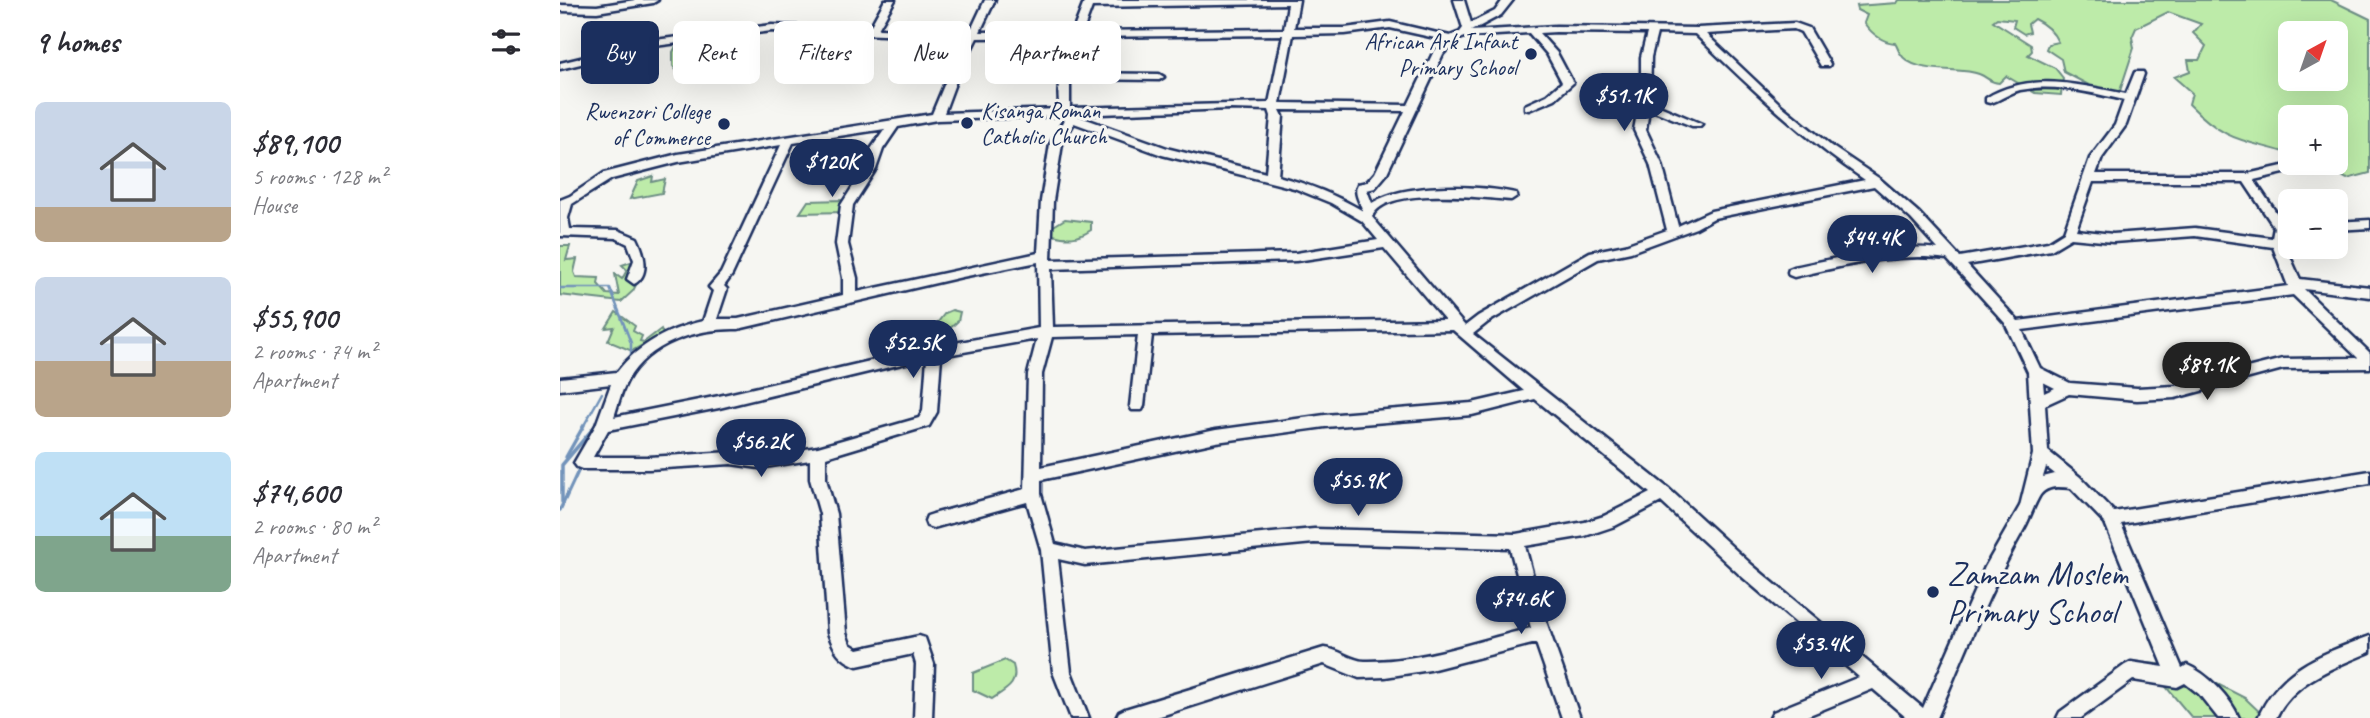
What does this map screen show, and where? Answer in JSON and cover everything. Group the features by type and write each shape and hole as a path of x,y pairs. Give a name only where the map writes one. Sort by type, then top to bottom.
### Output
{"street":[{"path":"560,8 597,9 653,0"},
{"path":"874,28 890,0"},
{"path":"937,117 990,0"},
{"path":"1459,0 1466,31"},
{"path":"1508,0 1498,13 1451,39 1438,53 1380,175 1361,191 1367,214 1387,243 1460,329 1663,494 1746,570 1921,718"},
{"path":"1080,21 1089,2 1294,1 1274,108 1277,116 1272,178"},
{"path":"1121,32 1345,31 1391,25 1451,39"},
{"path":"1466,31 1698,31 1795,26 1805,30 1825,64"},
{"path":"560,66 655,43 774,30"},
{"path":"874,30 985,34"},
{"path":"1653,30 1646,57 1646,91 1640,130 1656,164 1673,230"},
{"path":"1698,31 1793,121 1876,182 1915,216 1987,290 2015,326 2024,352 2035,372 2041,454 2028,507 1977,604 1928,718"},
{"path":"1529,107 1551,97 1568,83 1552,53 1533,32"},
{"path":"1794,272 1890,255 1932,251 1953,258 2051,246 2069,234 2096,158 2120,125 2139,75"},
{"path":"1121,76 1159,76"},
{"path":"1065,84 1062,99 1068,115 1056,144 1047,201 1044,261 1046,332 1035,374 1032,475 1033,495 1049,550 1062,671 1080,718"},
{"path":"1990,100 2010,90 2067,85 2131,98"},
{"path":"1643,103 1696,124"},
{"path":"634,279 640,260 634,241 618,234 564,233 564,203 616,173 685,156 937,117 1068,115 1230,106 1411,108"},
{"path":"1068,115 1166,152 1315,191 1367,214"},
{"path":"850,297 850,278 842,244 847,205 870,169 877,149 894,124"},
{"path":"708,327 720,289 716,287 726,275 789,140"},
{"path":"2090,178 2248,178 2278,171"},
{"path":"2248,178 2278,218"},
{"path":"604,425 719,402 934,352 1046,332 1460,329 1483,319 1595,255 1628,248 1711,215 1876,182"},
{"path":"1367,214 1378,202 1420,193 1511,196"},
{"path":"2348,226 2370,225"},
{"path":"2069,234 2113,238 2195,232 2278,243"},
{"path":"934,352 927,420 818,453 759,462 731,458 626,464 582,463 604,425 622,377 642,354 677,334 738,324 850,297 1044,261 1296,257 1387,243"},
{"path":"2284,259 2295,286 2308,305 2370,362"},
{"path":"2015,326 2295,286 2370,292"},
{"path":"1137,406 1146,331"},
{"path":"2035,372 2068,387 2137,394 2175,392 2283,364 2370,362"},
{"path":"560,384 622,377"},
{"path":"2038,402 2068,387"},
{"path":"1032,475 1216,436 1325,421 1472,409 1538,393"},
{"path":"818,453 818,479 828,514 837,633 843,650 857,658 919,644 925,664 923,718"},
{"path":"2041,454 2075,482 2111,519 2177,678"},
{"path":"2111,519 2370,477"},
{"path":"2031,493 2043,481 2055,479 2075,482"},
{"path":"1049,550 1085,558 1314,536 1516,541 1585,530 1609,522 1663,494"},
{"path":"933,521 1033,495"},
{"path":"1516,541 1541,634 1571,718"},
{"path":"1125,718 1324,656 1337,658 1355,669 1395,667 1541,634"},
{"path":"2267,718 2273,700 2297,678 2370,644"},
{"path":"2066,718 2131,671 2177,678 2187,674 2230,718"},
{"path":"1779,718 1877,679"}],"green space":[{"path":"1899,0 2331,0 2370,19 2370,173 2347,179 2340,175 2348,175 2348,105 2278,105 2278,150 2236,138 2202,117 2189,104 2192,93 2174,77 2190,71 2188,60 2199,60 2206,46 2193,33 2201,24 2168,12 2136,28 2132,37 2134,48 2117,100 2064,72 2061,59 2046,49 2048,44 2058,42 2056,38 2048,28 2034,19 2028,24 2030,32 2024,34 2013,27 2015,20 1997,18 1993,21 2031,45 2032,51 2028,55 2055,68 2063,78 2061,95 2035,93 2006,76 1999,83 1971,72 1915,65 1906,60 1895,43 1881,39 1870,31 1864,23 1867,15 1857,10 1856,6 1897,3"},
{"path":"653,176 652,182 665,179 662,193 630,199 638,181"},
{"path":"843,200 846,212 800,213 808,201"},
{"path":"1065,219 1091,222 1091,230 1073,237 1053,235 1052,227"},
{"path":"560,246 570,246 566,260 577,259 574,272 576,277 599,278 598,284 607,294 619,295 615,274 622,279 627,270 622,265 631,262 635,267 629,275 630,281 639,279 633,291 621,302 560,295"},
{"path":"952,310 960,312 958,321 945,333 943,345 937,345 932,340 931,331 945,313"},
{"path":"616,312 635,326 633,331 642,336 640,341 644,342 661,329 663,334 632,351 608,341 614,327 606,328"},
{"path":"1005,660 1013,665 1014,672 1013,681 1007,689 992,699 973,690 973,673"},
{"path":"2146,663 2182,666 2245,698 2266,718 2192,718"}],"waterway":[{"path":"560,288 610,288 631,343 631,358"},
{"path":"583,427 602,393"},
{"path":"566,457 584,425"},
{"path":"562,502 562,465 596,425"},
{"path":"560,510 581,465"}],"place":[{"name":"African Ark Infant Primary School","path":"1531,54"},
{"name":"Kisanga Roman Catholic Church","path":"967,123"},
{"name":"Rwenzori College of Commerce","path":"724,124"},
{"name":"Zamzam Moslem Primary School","path":"1933,592"}]}
